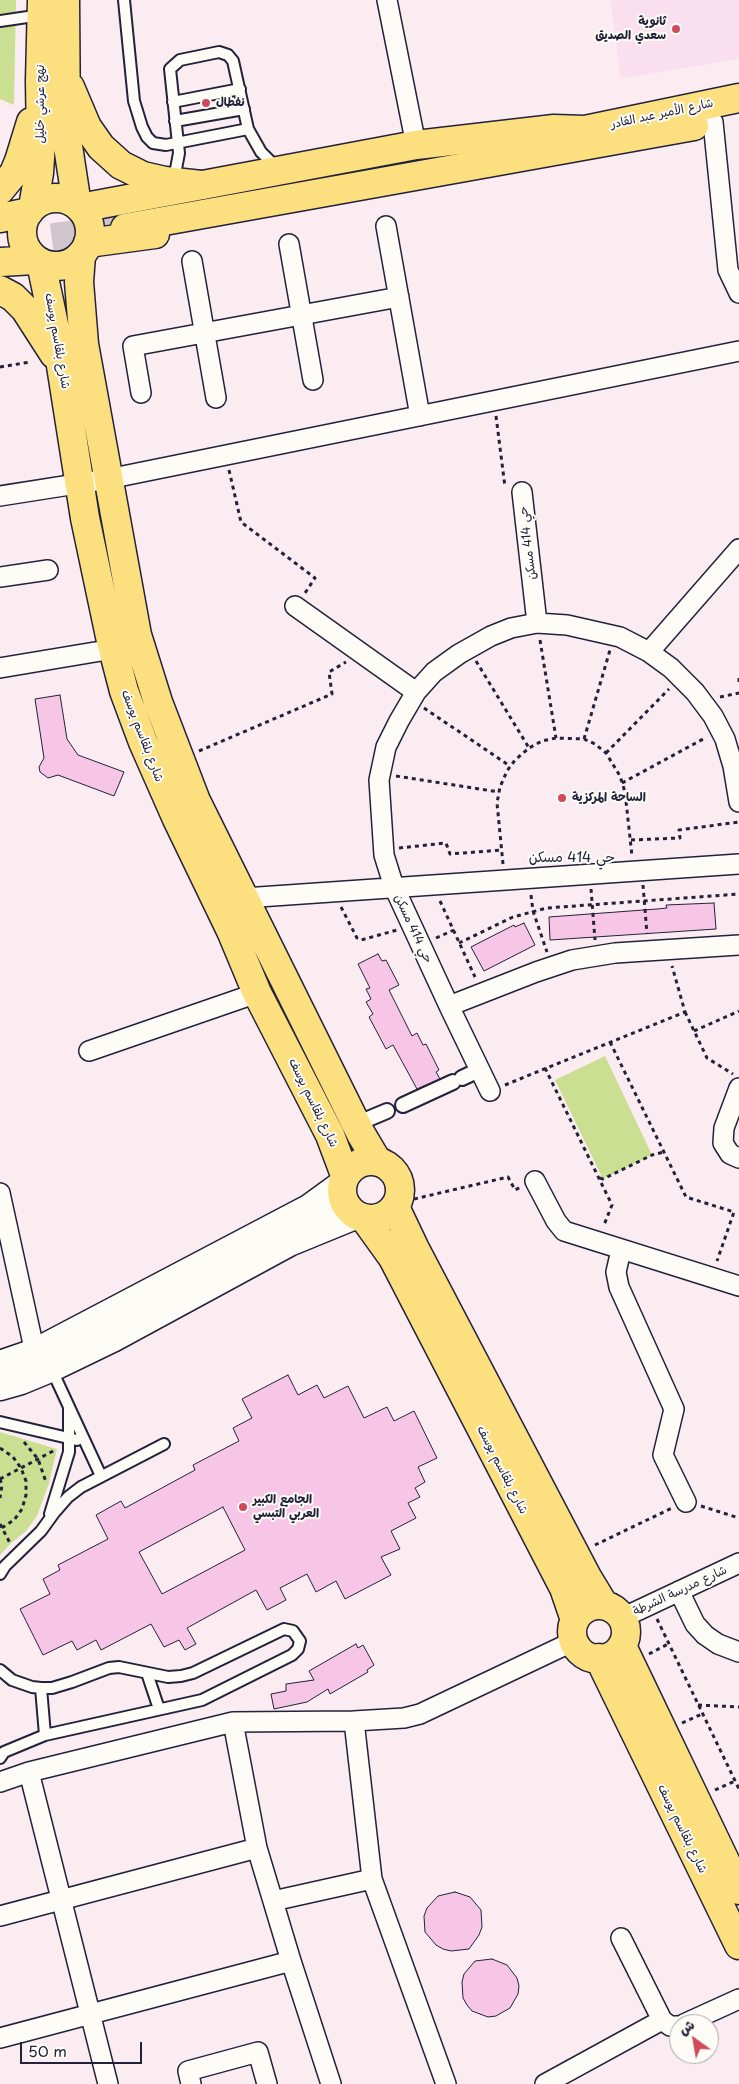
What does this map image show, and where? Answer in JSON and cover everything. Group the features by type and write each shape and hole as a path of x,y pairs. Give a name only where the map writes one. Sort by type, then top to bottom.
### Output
{"main road":[{"name":"نهج عرشي خليل","path":"65,0 66,133 78,207"},
{"name":"نهج عرشي خليل","path":"31,209 40,159 42,124 40,81 42,8"},
{"path":"65,71 88,128 101,147 121,165 133,172 165,181 166,187"},
{"path":"0,190 14,173 24,150 40,81"},
{"name":"شارع الأمير عبد القادر","path":"585,130 739,98"},
{"name":"شارع الأمير عبد القادر","path":"703,124 739,117"},
{"path":"585,130 125,222 703,124"},
{"path":"85,249 90,233 89,222 78,207 59,198 50,199 31,209 3,239 38,261 55,266 66,265 85,249 592,156 703,124"},
{"path":"78,207 166,187 201,185 416,145 554,129 585,130"},
{"path":"31,209 23,221 22,237 28,252 38,261"},
{"name":"شارع بلقاسم يوسف","path":"85,249 79,282 84,344 137,635 158,702 196,801 356,1124 377,1161"},
{"name":"شارع بلقاسم يوسف","path":"38,261 61,366 86,518 113,649 124,691 143,742 232,933 257,993 330,1135 343,1180"},
{"path":"0,290 12,296 25,309 61,366"},
{"path":"0,1365 43,1360 112,1338 289,1242 360,1217 382,1217 397,1204 400,1191 399,1180 386,1165 377,1161 359,1163 351,1168 343,1180 309,1209 43,1360 21,1380 0,1386"},
{"path":"343,1180 344,1202 360,1217"},
{"name":"شارع بلقاسم يوسف","path":"397,1204 415,1250 576,1554 613,1612"},
{"name":"شارع بلقاسم يوسف","path":"360,1217 393,1258 564,1588 574,1631"},
{"path":"587,1607 613,1612 626,1629 610,1652 582,1653 574,1631 587,1607"},
{"name":"شارع بلقاسم يوسف","path":"610,1652 739,1890"},
{"name":"شارع بلقاسم يوسف","path":"610,1652 739,1945"}],"street":[{"path":"387,0 416,145"},
{"path":"703,124 728,270 739,292"},
{"path":"386,226 420,416"},
{"path":"289,244 313,380"},
{"path":"192,262 216,398"},
{"path":"141,392 134,346 399,296"},
{"path":"0,496 108,479 739,351"},
{"name":"حي 414 مسكن","path":"522,492 537,623"},
{"path":"649,652 739,549"},
{"path":"0,577 48,570"},
{"path":"295,606 361,653 413,696"},
{"name":"حي 414 مسكن","path":"490,1091 394,887 383,849 380,774 386,747 398,721 413,696 434,672 468,648 511,628 537,623 567,625 614,635 649,652 680,677 695,692 713,716 733,766 739,802"},
{"path":"0,668 113,649"},
{"path":"244,898 739,864"},
{"path":"449,1006 572,960 667,948 739,945"},
{"path":"89,1051 257,993"},
{"path":"403,1105 480,1070"},
{"path":"739,1088 724,1128 723,1143 730,1154 739,1158"},
{"path":"356,1124 387,1111"},
{"path":"535,1181 556,1221 564,1231 739,1286"},
{"path":"0,1192 43,1360"},
{"path":"621,1250 616,1272 619,1287 674,1409 663,1455 686,1502"},
{"name":"شارع مدرسة الشرطة","path":"613,1612 650,1605 739,1563"},
{"path":"679,1591 696,1624 705,1635 718,1644 739,1652"},
{"path":"0,1782 29,1772 233,1722 393,1720 420,1714 574,1631"},
{"path":"354,1721 372,1879 446,2084"},
{"path":"233,1722 257,1848 330,2084"},
{"path":"29,1772 108,2084"},
{"path":"0,1916 257,1848"},
{"path":"274,1901 372,1879"},
{"path":"621,1938 669,2021"},
{"path":"0,2038 90,2016 291,1961"},
{"path":"706,2014 739,1999"},
{"path":"547,2083 669,2023"},
{"path":"191,2084 188,2071 258,2052 266,2084"}],"lane":[{"path":"124,0 134,101 147,137 153,143 166,146 248,129"},
{"path":"0,21 42,8"},
{"path":"166,187 177,162 178,142 169,74 172,65 180,60 215,53 224,53 231,58 240,89 248,129 261,152 279,171"},
{"path":"173,102 240,89"},
{"path":"176,121 244,110"},
{"path":"43,1360 69,1408 101,1476"},
{"path":"41,1532 52,1511 69,1452 69,1408"},
{"path":"0,1422 85,1442"},
{"path":"0,1574 5,1566 41,1532 68,1496 101,1476 164,1444"},
{"path":"0,1670 12,1680 32,1687 42,1688 52,1688 109,1668 119,1667 168,1677 180,1676 193,1673 284,1629 293,1630 299,1637 299,1646 292,1655 202,1700 45,1735 4,1752 0,1758"},
{"path":"148,1673 159,1709"},
{"path":"42,1688 45,1735"}],"path":[{"path":"0,367 30,362"},
{"path":"494,401 506,494 522,492"},
{"path":"226,455 241,522 315,578 295,606"},
{"path":"537,623 556,738"},
{"path":"584,739 614,635"},
{"path":"468,648 529,748"},
{"path":"180,759 332,694 329,672 361,653"},
{"path":"606,753 680,677"},
{"path":"413,696 510,766"},
{"path":"622,783 720,730"},
{"path":"504,880 497,803 499,792 510,766 529,748 556,738 584,739 595,744 606,753 620,776 625,792 630,840 644,901 648,950"},
{"path":"380,774 499,792"},
{"path":"630,840 680,838 679,830 739,822"},
{"path":"383,849 446,843 450,854 502,850"},
{"path":"589,874 597,956"},
{"path":"529,878 533,911 552,967"},
{"path":"433,885 482,993"},
{"path":"334,892 357,938 361,940 412,926"},
{"path":"459,943 513,918 547,908 739,894"},
{"path":"667,948 685,1012 707,1058 739,1077"},
{"path":"694,1032 739,1011"},
{"path":"490,1091 685,1012"},
{"path":"610,1042 686,1196 734,1212 711,1277"},
{"path":"545,1068 612,1205 597,1242"},
{"path":"599,1178 603,1179 652,1155 664,1152"},
{"path":"397,1204 508,1177 515,1190 535,1181"},
{"path":"22,1440 38,1459 46,1487"},
{"path":"0,1448 13,1457 21,1468 26,1481 22,1508 14,1520 1,1528"},
{"path":"0,1498 2,1485 0,1479 55,1450"},
{"path":"576,1554 686,1502 739,1518"},
{"path":"0,1524 16,1555"},
{"path":"650,1605 739,1789"},
{"path":"698,1705 739,1707"}],"shaded area":[{"name":"ثانوية سعدي الصديق","path":"610,0 739,0 739,59 621,79"}],"green space":[{"path":"0,0 16,0 14,105 0,99"},
{"path":"605,1056 652,1155 603,1179 555,1080"},
{"path":"0,1432 57,1449 49,1483 37,1516 26,1531 0,1555"}],"building":[{"path":"60,695 67,739 78,755 124,772 114,796 58,775 48,778 40,772 39,767 44,758 35,699"},
{"path":"714,903 716,929 550,940 549,917 667,908 666,905"},
{"path":"524,923 535,945 484,971 471,947 514,925 515,927"},
{"path":"378,954 382,961 386,960 399,985 389,990 412,1036 417,1033 423,1045 426,1044 439,1070 436,1072 440,1079 417,1089 393,1045 386,1049 369,1017 373,1014 366,1002 371,999 366,989 370,988 358,964"},
{"path":"288,1375 298,1395 317,1385 324,1398 348,1386 364,1418 387,1407 394,1421 414,1411 437,1458 418,1467 425,1482 415,1488 420,1497 408,1503 416,1518 391,1531 400,1549 381,1557 391,1575 345,1599 336,1581 316,1592 307,1574 280,1588 286,1600 267,1610 256,1590 187,1628 196,1644 185,1650 179,1640 164,1647 151,1624 101,1650 96,1640 77,1650 72,1641 43,1655 20,1609 50,1594 43,1579 60,1570 58,1565 108,1539 96,1515 121,1501 125,1508 195,1470 193,1465 239,1441 233,1428 252,1418 242,1399","holes":["223,1507 245,1550 162,1594 139,1552"]},
{"path":"356,1644 358,1648 363,1645 374,1665 367,1670 368,1672 330,1694 328,1689 307,1702 274,1709 271,1694 286,1691 286,1684 314,1680 309,1671"},
{"path":"455,1892 470,1897 481,1910 482,1927 469,1949 451,1951 436,1945 425,1932 424,1916 427,1908 438,1896"},
{"path":"492,1959 507,1965 517,1978 519,1986 518,1994 510,2008 496,2016 488,2017 472,2011 467,2005 463,1998 462,1982 464,1974 475,1961"}],"tunnel":[{"path":"10,243 115,229"}],"place":[{"name":"ثانوية سعدي الصديق","path":"676,29"},
{"name":"نفطال","path":"206,103"},
{"name":"الساحة المركزية","path":"562,798"},
{"name":"الجامع الكبير العربي التبسي","path":"243,1507"}],"district":[{"name":"حي 414 مسكن","path":"572,858"}]}
